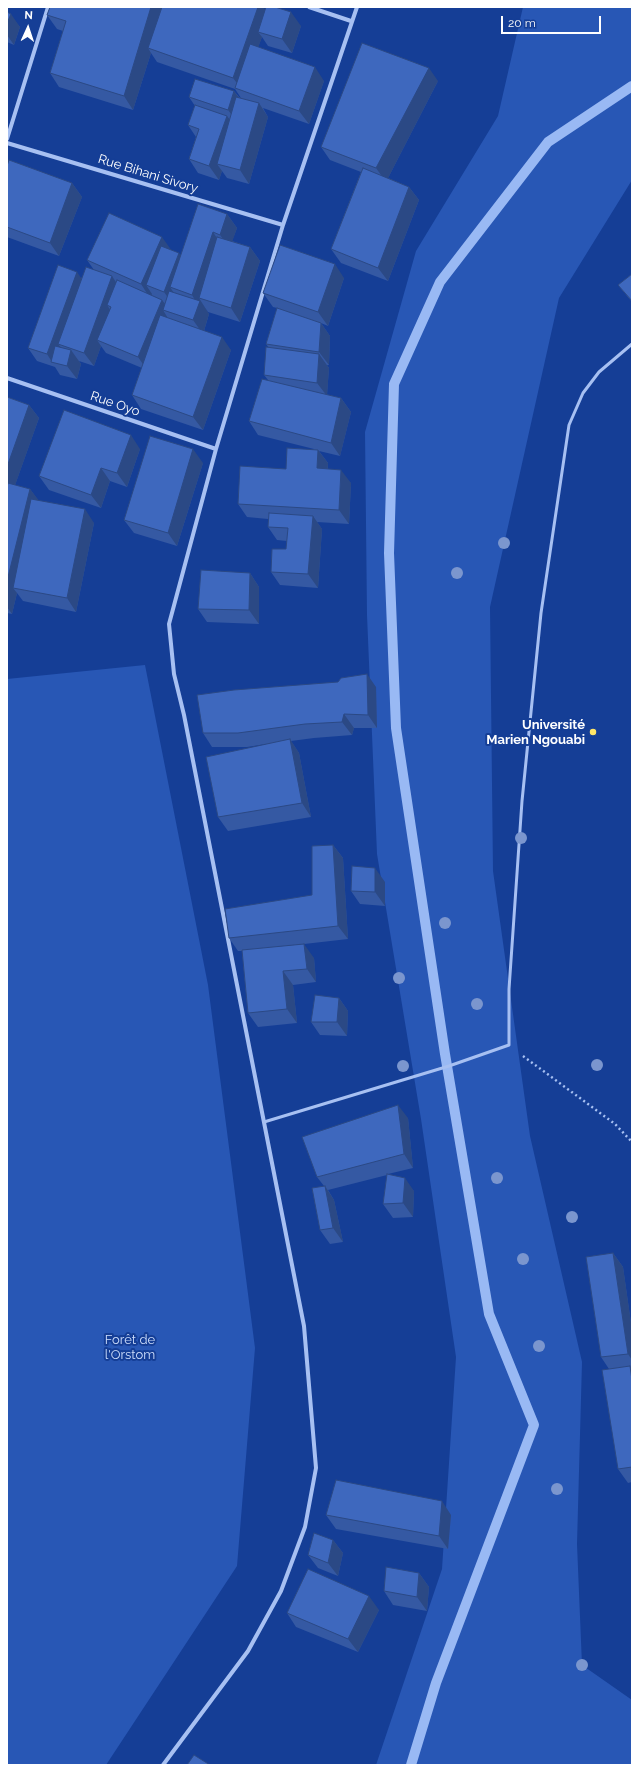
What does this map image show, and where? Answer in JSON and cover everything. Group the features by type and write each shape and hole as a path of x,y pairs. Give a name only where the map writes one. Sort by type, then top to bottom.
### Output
{"street":[{"path":"7,139 48,7"},
{"path":"309,7 351,21"},
{"path":"163,1765 248,1651 281,1591 305,1527 316,1468 304,1326 184,715 174,674 169,624 216,449 283,225 357,7"},
{"name":"Rue Bihani Sivory","path":"7,143 283,225"},
{"name":"Rue Oyo","path":"7,378 216,449"}],"lane":[{"path":"264,1122 448,1066 508,1045 509,989 522,801 541,613 569,425 583,393 599,372 632,344"}],"path":[{"path":"508,1045 615,1124 632,1142"}],"green space":[{"path":"523,7 632,7 632,180 559,298 490,607 493,871 530,1136 582,1362 577,1544 582,1665 632,1700 632,1765 376,1765 442,1569 456,1357 421,1119 377,854 367,615 365,432 416,251 498,116"},
{"name":"Forêt de l'Orstom","path":"145,665 208,985 255,1348 237,1566 106,1765 7,1765 7,679"}],"building":[{"path":"50,7 151,7 124,96 50,73 66,21 47,15"},
{"path":"162,7 258,7 233,78 148,48"},
{"path":"266,7 275,7 291,12 282,39 258,32"},
{"path":"7,12 11,14 7,23"},
{"path":"362,43 429,68 376,168 321,147"},
{"path":"250,44 315,67 299,111 235,88"},
{"path":"195,79 234,91 228,110 189,97"},
{"path":"236,97 259,103 240,170 217,164"},
{"path":"195,105 227,116 209,166 189,159 199,129 188,125"},
{"path":"9,160 72,183 50,243 7,227 7,166"},
{"path":"363,168 409,187 378,268 331,249"},
{"path":"198,204 227,214 220,235 213,232 192,295 170,287"},
{"path":"109,213 162,237 141,284 87,260"},
{"path":"217,237 250,247 231,308 199,298"},
{"path":"280,245 335,264 318,312 263,293"},
{"path":"161,246 179,253 164,292 146,285"},
{"path":"58,265 77,272 47,354 28,348"},
{"path":"86,267 112,276 84,353 58,344"},
{"path":"632,274 632,301 618,285"},
{"path":"117,280 162,300 138,357 97,340 111,307 107,305"},
{"path":"169,291 200,301 193,320 163,310"},
{"path":"277,308 321,323 319,352 266,344"},
{"path":"160,315 222,337 193,417 132,395"},
{"path":"55,346 71,350 67,366 51,362"},
{"path":"266,347 319,354 317,383 264,375"},
{"path":"262,379 341,398 331,443 249,421"},
{"path":"7,397 29,405 7,467"},
{"path":"64,410 131,435 117,473 101,468 91,495 39,476"},
{"path":"150,436 193,449 168,533 124,520"},
{"path":"287,448 318,450 317,468 341,470 339,510 238,504 240,466 286,469"},
{"path":"8,483 30,489 7,581 7,488"},
{"path":"31,499 85,509 67,598 13,588"},
{"path":"269,513 313,516 308,574 271,572 272,549 286,549 288,528 268,527"},
{"path":"201,570 250,573 249,610 198,609"},
{"path":"367,674 368,715 344,714 342,722 305,724 238,733 203,733 197,695 234,690 338,682 341,678"},
{"path":"290,739 302,803 218,817 206,757"},
{"path":"333,845 338,926 229,938 225,909 312,895 312,846"},
{"path":"352,866 375,868 375,892 351,891"},
{"path":"304,944 307,969 283,971 287,1009 248,1013 242,950"},
{"path":"315,995 339,998 337,1022 311,1022"},
{"path":"398,1105 404,1154 317,1177 302,1137"},
{"path":"387,1174 405,1178 403,1203 383,1204"},
{"path":"325,1186 333,1228 320,1230 312,1188"},
{"path":"613,1253 628,1354 601,1357 586,1257"},
{"path":"630,1366 632,1380 632,1467 618,1469 602,1370"},
{"path":"336,1480 442,1501 439,1536 326,1515"},
{"path":"314,1533 333,1540 328,1563 308,1555"},
{"path":"386,1567 419,1573 417,1597 384,1591"},
{"path":"308,1569 369,1596 348,1639 287,1613"},
{"path":"194,1755 210,1765 187,1765"}],"waterway":[{"path":"411,1765 436,1683 534,1425 489,1314 445,1054 396,728 389,553 394,384 440,282 548,142 632,86"}],"place":[{"name":"Université Marien Ngouabi","path":"593,732"}]}
